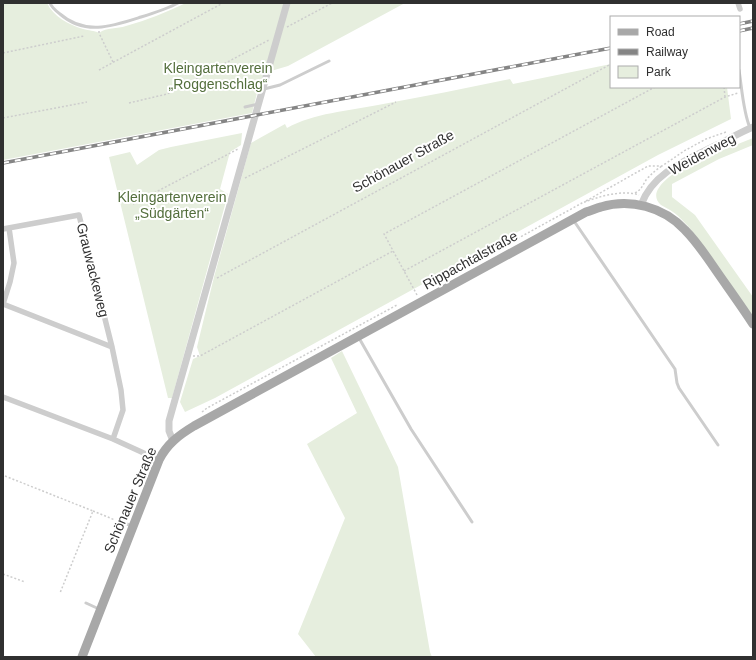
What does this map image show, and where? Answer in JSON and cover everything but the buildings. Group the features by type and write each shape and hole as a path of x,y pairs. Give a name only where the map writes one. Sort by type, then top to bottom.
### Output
{"main road":[{"name":"Rippachtalstraße","path":"172,441 194,426 586,212 615,204 643,201 672,219 684,229 699,246 753,324"},
{"name":"Schönauer Straße","path":"82,657 159,460 163,452 172,441"}],"street":[{"name":"Schönauer Straße","path":"172,441 169,431 169,421 287,3"},
{"name":"Weidenweg","path":"643,201 651,186 672,168 752,128"},
{"name":"Grauwackeweg","path":"112,347 3,304 14,263 6,228 79,215 112,347 121,390 123,410 113,439"},
{"path":"3,397 113,439 159,460"}],"lane":[{"path":"50,3 52,7 74,24 99,28 123,23 169,8 178,3"},
{"path":"262,90 280,85 329,61"},
{"path":"740,77 748,123 752,128"},
{"path":"244,107 258,104"},
{"path":"573,219 675,369 679,388 718,445"},
{"path":"358,336 411,429 472,522"},
{"path":"119,521 133,526"},
{"path":"86,603 100,609"}],"path":[{"path":"99,70 223,3"},
{"path":"129,103 167,94 332,3"},
{"path":"99,28 99,33 113,62"},
{"path":"3,54 84,36"},
{"name":"Schönauer Straße","path":"208,283 610,65"},
{"path":"417,295 384,234 653,88"},
{"path":"724,88 725,97"},
{"path":"404,271 725,97 742,92"},
{"path":"3,118 87,102"},
{"path":"236,182 396,102"},
{"path":"436,284 648,166 662,166 684,151 706,139 729,131"},
{"path":"133,204 247,144"},
{"path":"582,203 597,197 620,194 634,194 643,201"},
{"path":"188,356 200,356 393,251"},
{"path":"198,415 219,401 400,304"},
{"path":"5,476 119,521"},
{"path":"60,593 93,511"},
{"path":"3,574 25,582"}],"green space":[{"name":"Kleingartenverein „Roggenschlag“","path":"3,3 47,3 57,16 67,22 85,30 99,33 105,30 123,27 142,21 186,3 405,3 288,66 271,71 260,81 252,113 3,160"},
{"path":"610,64 610,88 727,88 731,119 658,155 215,398 185,412 180,402 193,359 200,356 197,347 214,277 251,143 285,124 287,128 308,119 331,113 510,79 513,84"},
{"name":"Kleingartenverein „Südgärten“","path":"242,133 241,145 230,152 220,189 228,194 172,398 168,398 109,157 130,152 137,165 159,150"},
{"path":"753,138 753,145 719,159 672,184 672,197 695,215 753,297 753,318 689,227 669,209 661,205 657,200 656,195 661,185 680,169 672,168 708,156"},
{"path":"342,351 398,467 432,657 316,657 298,634 345,518 307,444 357,413 331,358"}],"railway":[{"path":"740,24 753,21"},
{"path":"740,31 753,28"},
{"path":"3,163 610,48"}]}
